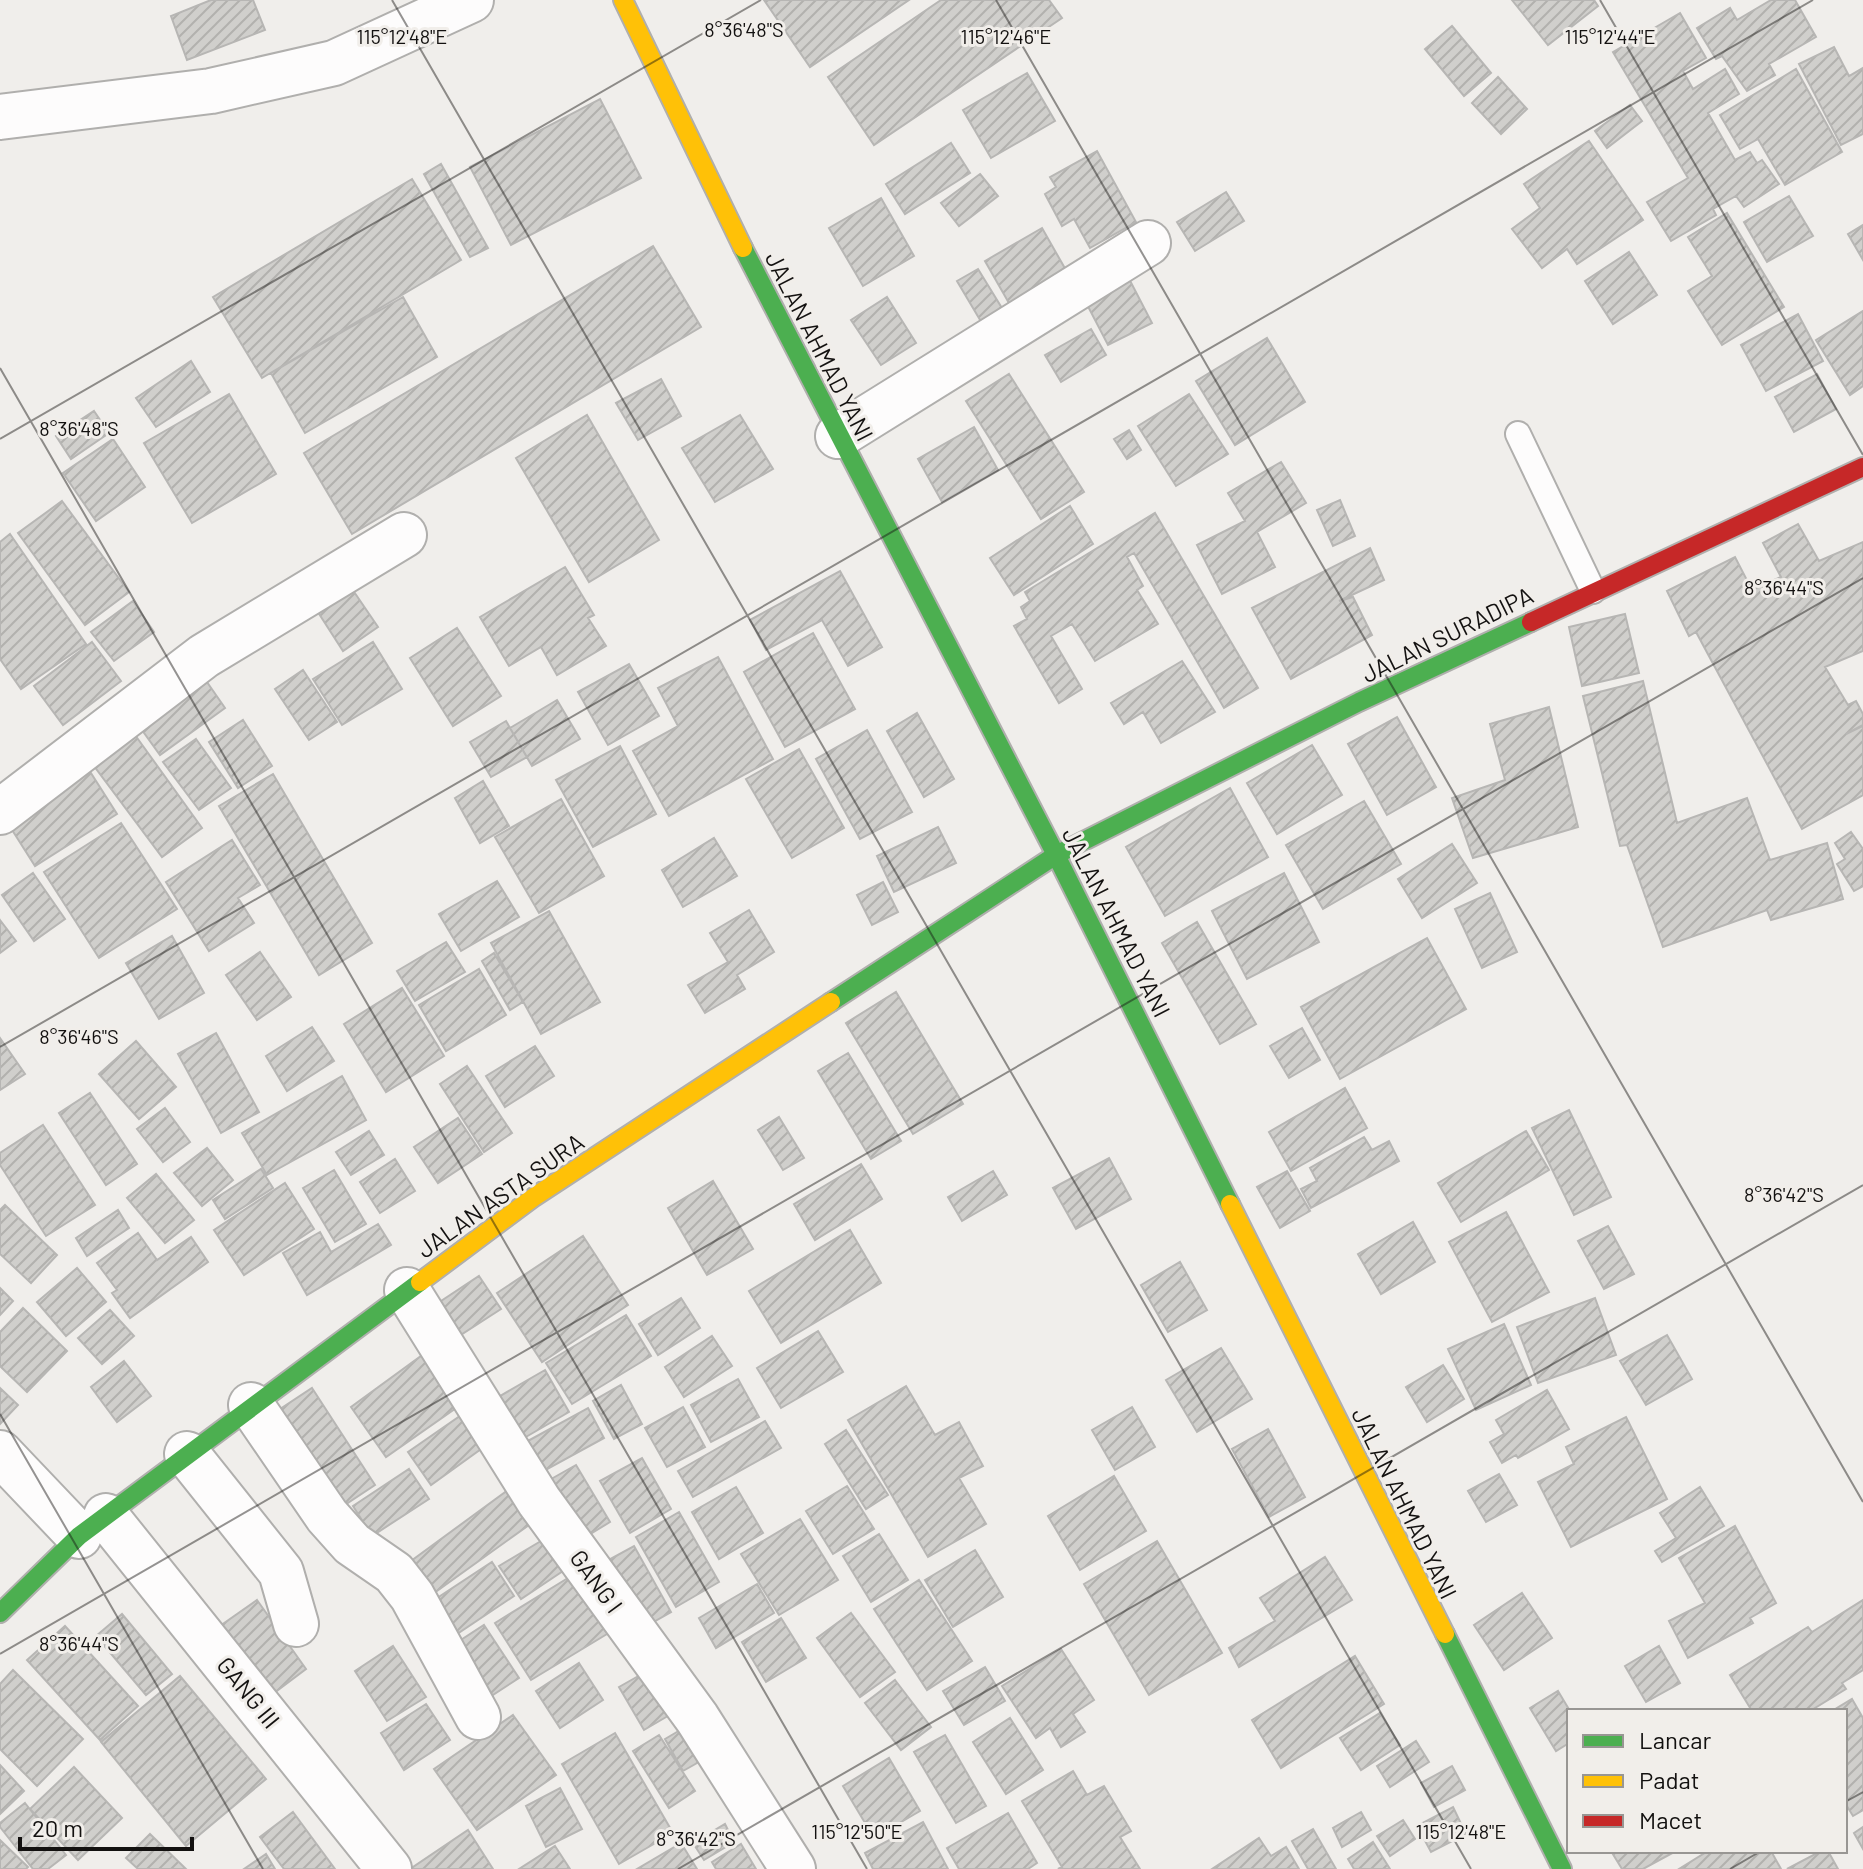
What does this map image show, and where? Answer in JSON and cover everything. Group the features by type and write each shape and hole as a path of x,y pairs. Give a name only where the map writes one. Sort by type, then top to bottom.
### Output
{"street":[{"path":"0,117 211,91 334,63 471,0"},
{"name":"JALAN AHMAD YANI","path":"623,0 838,436 1056,855 1562,1869"},
{"path":"838,436 1148,243"},
{"name":"JALAN SURADIPA","path":"1056,855 1359,702 1863,467"},
{"path":"0,812 204,656 404,535"},
{"name":"JALAN ASTA SURA","path":"0,1613 93,1526 251,1405 534,1197 1056,855"},
{"name":"GANG I","path":"407,1290 539,1501 697,1718 793,1869"},
{"path":"251,1405 327,1516 352,1544 394,1573 412,1596 478,1717"},
{"name":"GANG III","path":"0,1453 93,1526 389,1869"},
{"path":"187,1454 281,1572 290,1594 296,1624"}],"lane":[{"path":"1518,434 1593,591"}],"building":[{"path":"211,0 253,0 265,30 187,60 171,16"},
{"path":"764,0 909,0 810,67"},
{"path":"941,0 1049,0 1062,18 874,145 828,77"},
{"path":"1512,0 1594,0 1598,6 1548,45"},
{"path":"1771,0 1795,0 1816,37 1769,64 1775,75 1747,91 1722,56 1716,59 1697,28 1730,8 1737,20"},
{"path":"1680,13 1706,58 1683,71 1693,89 1725,69 1739,94 1708,113 1735,160 1750,152 1757,163 1762,160 1779,184 1744,207 1736,196 1713,209 1716,215 1671,241 1647,202 1688,178 1613,52"},
{"path":"1452,26 1491,73 1464,96 1425,49"},
{"path":"1834,47 1849,76 1863,68 1863,134 1841,145 1799,64"},
{"path":"1796,69 1842,152 1785,185 1758,139 1740,149 1720,115"},
{"path":"1027,73 1055,121 991,158 963,110"},
{"path":"1498,77 1527,109 1501,134 1472,103"},
{"path":"600,99 641,178 511,245 470,167"},
{"path":"1630,105 1642,121 1607,148 1595,131"},
{"path":"1589,141 1643,220 1577,264 1567,249 1542,268 1512,229 1540,208 1524,184"},
{"path":"951,143 970,173 905,214 886,184"},
{"path":"1097,151 1136,222 1090,248 1074,219 1062,226 1045,194 1056,187 1050,177"},
{"path":"441,164 488,248 470,257 424,174"},
{"path":"980,174 998,196 959,226 941,203"},
{"path":"412,179 461,260 262,378 213,297"},
{"path":"1226,192 1244,221 1195,251 1177,222"},
{"path":"1789,196 1813,236 1767,262 1744,222"},
{"path":"881,198 914,256 863,286 829,228"},
{"path":"1727,213 1784,307 1722,345 1688,291 1712,276 1688,237"},
{"path":"1863,225 1863,260 1848,234"},
{"path":"1042,228 1071,279 1014,312 985,261"},
{"path":"653,246 701,327 352,534 304,453"},
{"path":"1629,252 1657,295 1613,324 1585,281"},
{"path":"978,269 1008,318 986,330 957,281"},
{"path":"1125,271 1152,323 1108,345 1081,293"},
{"path":"403,297 437,357 305,433 271,373"},
{"path":"887,297 916,343 881,365 851,320"},
{"path":"1863,311 1863,386 1850,395 1816,340"},
{"path":"1798,314 1823,361 1766,391 1741,345"},
{"path":"1091,329 1106,355 1061,382 1045,355"},
{"path":"1267,338 1305,402 1235,445 1196,381"},
{"path":"191,361 210,392 156,427 136,398"},
{"path":"1009,374 1084,492 1041,519 966,401"},
{"path":"1817,374 1836,409 1794,432 1775,397"},
{"path":"661,379 681,416 638,440 616,403"},
{"path":"229,394 276,474 192,523 144,443"},
{"path":"1189,394 1228,454 1176,486 1138,426"},
{"path":"94,411 109,433 71,459 56,436"},
{"path":"587,415 659,540 589,582 516,458"},
{"path":"740,415 773,469 715,502 682,448"},
{"path":"974,427 998,470 942,502 918,459"},
{"path":"1129,430 1141,450 1127,459 1114,439"},
{"path":"113,439 145,487 96,521 63,473"},
{"path":"1281,462 1306,503 1257,532 1275,567 1222,594 1197,545 1245,521 1228,493"},
{"path":"1340,500 1355,536 1333,546 1317,510"},
{"path":"62,501 129,592 85,625 18,533"},
{"path":"1070,506 1093,544 1014,595 990,558"},
{"path":"1155,513 1258,688 1224,708 1134,553 1127,557 1143,586 1137,590 1158,624 1095,661 1072,624 1051,636 1082,689 1059,703 1014,626 1027,619 1021,607 1030,601 1025,592"},
{"path":"1798,524 1819,561 1863,542 1863,651 1825,667 1848,705 1856,701 1863,714 1863,725 1846,734 1863,726 1863,795 1802,829 1696,632 1689,636 1667,591 1735,557 1752,590 1781,577 1763,543"},
{"path":"10,534 86,644 21,689 0,659 0,542"},
{"path":"1370,548 1384,580 1339,601 1353,597 1372,635 1291,679 1252,608"},
{"path":"565,567 594,615 588,618 606,646 557,675 541,647 509,666 480,617"},
{"path":"840,571 882,647 848,666 822,620 766,650 750,620"},
{"path":"348,583 378,627 343,651 314,606"},
{"path":"133,601 154,632 114,661 91,632"},
{"path":"1625,614 1639,673 1582,686 1569,627"},
{"path":"457,628 501,696 453,726 410,658"},
{"path":"813,633 855,709 785,747 744,672"},
{"path":"92,642 121,681 63,725 34,686"},
{"path":"373,642 402,689 342,725 313,679"},
{"path":"718,657 773,759 669,816 633,751 678,726 658,688"},
{"path":"1182,661 1215,712 1161,743 1143,712 1124,724 1111,703"},
{"path":"629,664 659,716 608,745 578,692"},
{"path":"303,670 337,722 309,740 275,689"},
{"path":"200,672 225,708 160,755 134,719"},
{"path":"1643,681 1677,823 1747,798 1770,860 1827,843 1843,899 1771,920 1767,910 1663,947 1627,845 1620,846 1583,696"},
{"path":"557,700 580,739 532,766 510,728"},
{"path":"1549,707 1578,827 1473,858 1452,798 1505,780 1490,724"},
{"path":"917,713 954,779 924,797 887,731"},
{"path":"1397,717 1436,787 1387,815 1348,744"},
{"path":"243,720 272,766 238,788 209,742"},
{"path":"506,721 527,757 491,777 470,742"},
{"path":"130,728 202,828 162,857 88,758"},
{"path":"867,730 912,812 860,839 816,759"},
{"path":"196,739 231,788 199,810 163,762"},
{"path":"1312,745 1342,795 1277,834 1247,783"},
{"path":"620,746 656,814 593,847 556,780"},
{"path":"799,749 844,828 792,858 746,779"},
{"path":"82,759 117,814 35,866 0,811"},
{"path":"273,774 372,943 319,975 219,806"},
{"path":"483,781 509,826 480,843 455,798"},
{"path":"1230,788 1268,857 1165,916 1126,847"},
{"path":"561,799 604,876 539,913 495,837"},
{"path":"1364,801 1401,864 1323,909 1286,845"},
{"path":"121,823 177,909 99,958 44,872"},
{"path":"938,827 956,863 894,892 877,856"},
{"path":"1851,832 1863,849 1863,886 1854,891 1837,864 1845,859 1835,843"},
{"path":"714,838 737,876 683,907 662,870"},
{"path":"232,840 260,885 238,898 254,923 209,951 166,882"},
{"path":"1452,844 1477,883 1422,918 1398,879"},
{"path":"33,873 65,919 34,941 2,895"},
{"path":"1284,873 1319,942 1247,979 1212,911"},
{"path":"497,881 519,917 461,951 439,914"},
{"path":"883,882 898,912 872,925 857,895"},
{"path":"1490,893 1517,952 1482,968 1455,909"},
{"path":"749,910 774,952 737,975 745,989 705,1013 688,985 728,962 710,933"},
{"path":"549,911 600,1002 541,1034 491,943"},
{"path":"0,920 16,941 0,953"},
{"path":"1197,922 1256,1024 1220,1044 1162,943"},
{"path":"172,936 204,993 159,1019 126,963"},
{"path":"1427,938 1466,1009 1340,1079 1301,1007"},
{"path":"446,942 465,972 415,1001 397,971"},
{"path":"260,952 291,997 257,1020 226,975"},
{"path":"494,953 523,1002 510,1010 482,961"},
{"path":"479,969 506,1015 446,1051 419,1005"},
{"path":"402,988 444,1056 386,1092 344,1024"},
{"path":"896,992 963,1104 913,1134 846,1023"},
{"path":"312,1027 334,1061 287,1091 266,1056"},
{"path":"1302,1028 1320,1060 1289,1078 1270,1046"},
{"path":"216,1033 259,1112 221,1133 178,1054"},
{"path":"0,1038 25,1074 0,1090"},
{"path":"136,1041 176,1087 139,1119 99,1074"},
{"path":"535,1046 554,1076 505,1107 486,1076"},
{"path":"848,1053 901,1141 871,1159 818,1071"},
{"path":"467,1066 512,1133 484,1152 440,1084"},
{"path":"342,1076 366,1120 267,1175 242,1133"},
{"path":"1345,1088 1367,1128 1291,1171 1269,1132"},
{"path":"90,1093 137,1164 106,1185 59,1113"},
{"path":"165,1108 190,1142 163,1162 137,1129"},
{"path":"1569,1110 1611,1197 1574,1215 1532,1128"},
{"path":"779,1117 804,1158 783,1170 758,1130"},
{"path":"458,1118 482,1154 438,1183 414,1147"},
{"path":"43,1125 95,1205 46,1236 0,1165 0,1153"},
{"path":"369,1131 384,1155 351,1175 336,1152"},
{"path":"1526,1131 1549,1170 1461,1222 1438,1183"},
{"path":"1364,1137 1372,1150 1389,1141 1399,1161 1311,1208 1301,1189 1317,1181 1310,1168"},
{"path":"207,1148 233,1180 202,1206 174,1173"},
{"path":"1109,1158 1131,1199 1076,1229 1053,1188"},
{"path":"395,1159 415,1191 380,1213 360,1182"},
{"path":"861,1164 882,1199 815,1240 794,1204"},
{"path":"261,1169 273,1188 225,1219 213,1200"},
{"path":"334,1170 366,1224 335,1242 303,1188"},
{"path":"993,1171 1007,1195 962,1221 948,1197"},
{"path":"1287,1171 1310,1211 1280,1228 1257,1187"},
{"path":"156,1174 194,1220 165,1243 127,1198"},
{"path":"713,1181 753,1249 707,1275 668,1208"},
{"path":"285,1183 314,1229 244,1275 214,1230"},
{"path":"5,1205 57,1255 31,1283 0,1254 0,1210"},
{"path":"118,1210 129,1228 87,1256 76,1238"},
{"path":"1506,1212 1549,1292 1492,1322 1449,1242"},
{"path":"1413,1222 1435,1262 1381,1294 1358,1254"},
{"path":"378,1224 391,1245 307,1295 283,1253 320,1232 331,1252"},
{"path":"1608,1226 1634,1274 1604,1289 1578,1241"},
{"path":"850,1230 881,1283 781,1343 749,1291"},
{"path":"138,1233 157,1260 191,1237 208,1262 130,1318 112,1293 117,1290 97,1263"},
{"path":"583,1236 628,1305 542,1362 497,1293"},
{"path":"1180,1262 1207,1310 1168,1332 1141,1285"},
{"path":"77,1268 106,1302 66,1336 37,1302"},
{"path":"479,1276 501,1309 459,1336 438,1303"},
{"path":"0,1288 13,1301 0,1315"},
{"path":"681,1298 700,1328 658,1355 639,1324"},
{"path":"1595,1298 1616,1355 1538,1383 1517,1327"},
{"path":"23,1308 67,1351 27,1392 0,1366 0,1332"},
{"path":"110,1310 134,1336 102,1364 78,1338"},
{"path":"626,1315 651,1356 572,1404 546,1363"},
{"path":"1504,1324 1531,1385 1476,1410 1448,1349"},
{"path":"818,1331 843,1372 781,1408 757,1368"},
{"path":"1667,1335 1692,1379 1646,1405 1620,1361"},
{"path":"712,1336 732,1366 684,1397 665,1367"},
{"path":"432,1348 469,1399 386,1457 351,1407"},
{"path":"1221,1348 1252,1399 1197,1432 1166,1380"},
{"path":"124,1361 151,1396 117,1422 91,1387"},
{"path":"1443,1365 1464,1399 1427,1422 1406,1387"},
{"path":"545,1370 569,1412 512,1445 488,1403"},
{"path":"738,1379 759,1417 711,1442 691,1405"},
{"path":"621,1385 642,1424 614,1439 593,1401"},
{"path":"906,1386 935,1435 959,1422 983,1466 959,1478 986,1524 928,1557 848,1420"},
{"path":"0,1388 18,1405 0,1424"},
{"path":"312,1388 375,1485 331,1514 268,1417"},
{"path":"1547,1390 1569,1429 1518,1458 1516,1455 1502,1463 1490,1442 1504,1434 1496,1420"},
{"path":"473,1407 495,1439 431,1485 408,1452"},
{"path":"683,1407 705,1447 667,1467 645,1428"},
{"path":"1132,1407 1155,1447 1115,1470 1092,1430"},
{"path":"588,1408 604,1438 542,1472 526,1442"},
{"path":"1626,1417 1667,1499 1571,1547 1538,1482 1574,1464 1566,1447"},
{"path":"765,1421 781,1448 693,1497 678,1471"},
{"path":"1268,1429 1305,1497 1269,1517 1232,1449"},
{"path":"846,1430 888,1495 866,1509 825,1444"},
{"path":"642,1458 671,1509 630,1533 600,1481"},
{"path":"576,1465 610,1522 574,1544 537,1487"},
{"path":"409,1469 429,1499 372,1536 353,1506"},
{"path":"1499,1474 1517,1505 1486,1522 1468,1491"},
{"path":"1114,1476 1146,1531 1080,1570 1048,1516"},
{"path":"847,1486 874,1529 833,1554 806,1511"},
{"path":"512,1487 536,1520 434,1593 411,1561"},
{"path":"736,1487 763,1533 719,1559 692,1512"},
{"path":"1700,1487 1724,1526 1662,1562 1655,1551 1676,1538 1660,1513"},
{"path":"679,1512 719,1582 676,1607 636,1537"},
{"path":"800,1519 838,1580 779,1615 741,1554"},
{"path":"1735,1526 1776,1603 1750,1618 1753,1623 1688,1658 1669,1621 1705,1603 1679,1558"},
{"path":"879,1534 908,1580 871,1602 843,1556"},
{"path":"546,1538 566,1569 521,1599 499,1566"},
{"path":"1157,1541 1222,1653 1149,1695 1084,1584"},
{"path":"634,1546 671,1612 643,1628 605,1562"},
{"path":"975,1550 1003,1597 953,1627 925,1580"},
{"path":"1325,1557 1352,1600 1239,1667 1229,1648 1275,1621 1260,1598"},
{"path":"492,1562 514,1596 445,1642 422,1608"},
{"path":"576,1573 612,1631 531,1680 495,1623"},
{"path":"919,1580 972,1661 927,1690 874,1609"},
{"path":"757,1584 774,1613 716,1648 699,1618"},
{"path":"1522,1593 1552,1638 1504,1670 1474,1625"},
{"path":"257,1600 306,1669 270,1696 220,1626"},
{"path":"1863,1600 1863,1670 1842,1683 1846,1689 1813,1709 1751,1709 1730,1675 1808,1627 1812,1632"},
{"path":"851,1613 895,1672 860,1697 817,1638"},
{"path":"122,1614 172,1674 146,1695 96,1636"},
{"path":"781,1618 806,1658 766,1682 742,1642"},
{"path":"484,1625 519,1678 482,1702 447,1649"},
{"path":"65,1626 138,1706 100,1740 27,1660"},
{"path":"393,1646 426,1697 387,1721 355,1671"},
{"path":"1659,1646 1680,1683 1646,1702 1625,1666"},
{"path":"1061,1649 1094,1700 1073,1714 1085,1732 1061,1747 1050,1728 1036,1738 1002,1686"},
{"path":"1355,1656 1384,1704 1281,1768 1252,1720"},
{"path":"579,1663 603,1700 560,1728 536,1691"},
{"path":"985,1667 1005,1701 964,1725 943,1691"},
{"path":"13,1670 83,1739 37,1786 0,1749 0,1684"},
{"path":"649,1670 673,1713 644,1730 619,1687"},
{"path":"180,1676 266,1779 186,1846 101,1742"},
{"path":"895,1680 931,1727 901,1750 865,1703"},
{"path":"1558,1691 1569,1709 1567,1744 1556,1751 1530,1708"},
{"path":"1852,1699 1863,1718 1863,1810 1853,1816 1847,1806 1847,1709 1835,1709"},
{"path":"426,1704 450,1740 404,1770 381,1733"},
{"path":"1380,1713 1400,1745 1361,1770 1340,1738"},
{"path":"513,1715 556,1775 477,1830 434,1769"},
{"path":"1010,1718 1043,1770 1006,1794 973,1742"},
{"path":"687,1726 706,1758 683,1771 665,1739"},
{"path":"615,1733 673,1833 619,1864 562,1764"},
{"path":"659,1735 695,1791 669,1808 633,1751"},
{"path":"945,1735 986,1806 956,1823 914,1752"},
{"path":"1416,1741 1429,1762 1390,1787 1377,1766"},
{"path":"889,1758 920,1811 874,1838 843,1786"},
{"path":"0,1765 24,1791 0,1814"},
{"path":"1452,1766 1465,1790 1434,1807 1421,1783"},
{"path":"74,1767 122,1818 78,1860 30,1809"},
{"path":"1073,1771 1087,1795 1104,1786 1131,1831 1120,1837 1140,1869 1058,1869 1062,1867 1022,1801"},
{"path":"560,1788 582,1829 546,1847 526,1806"},
{"path":"25,1803 66,1855 48,1869 33,1869 0,1827 0,1823"},
{"path":"1453,1807 1466,1834 1431,1852 1417,1826"},
{"path":"293,1812 335,1869 284,1869 260,1837"},
{"path":"1361,1812 1371,1830 1342,1847 1333,1828"},
{"path":"1008,1813 1037,1863 1028,1869 959,1869 947,1848"},
{"path":"1403,1820 1415,1839 1390,1856 1377,1836"},
{"path":"923,1822 948,1869 873,1869 865,1853"},
{"path":"725,1824 734,1842 704,1860 693,1843"},
{"path":"1863,1827 1863,1849 1854,1833"},
{"path":"1313,1829 1336,1869 1308,1869 1292,1841"},
{"path":"468,1830 493,1869 410,1869"},
{"path":"150,1834 186,1869 138,1869 126,1858"},
{"path":"1259,1838 1271,1856 1286,1847 1299,1869 1212,1869"},
{"path":"0,1840 28,1867 26,1869 0,1869"},
{"path":"1373,1842 1390,1869 1354,1869 1348,1859"},
{"path":"681,1843 697,1869 637,1869"},
{"path":"741,1844 756,1869 716,1869 712,1862"},
{"path":"555,1846 570,1869 519,1869"},
{"path":"1612,1853 1672,1853 1643,1869 1622,1869"},
{"path":"1705,1853 1772,1853 1781,1869 1679,1869"},
{"path":"1817,1853 1829,1853 1838,1869 1787,1869"},
{"path":"266,1854 275,1869 244,1869"}],"traffic: fast":[{"path":"743,248 1056,855 1230,1204"},
{"path":"831,1002 1056,855 1359,702 1531,622"},
{"path":"0,1613 79,1536 420,1282"},
{"path":"1445,1634 1562,1869"}],"traffic: slow":[{"path":"623,0 743,248"},
{"path":"420,1282 534,1197 831,1002"},
{"path":"1230,1204 1445,1634"}],"traffic: jam":[{"path":"1531,622 1863,467"}]}
